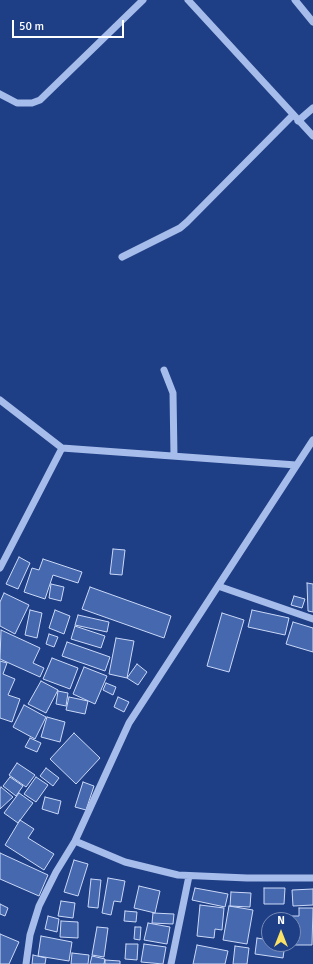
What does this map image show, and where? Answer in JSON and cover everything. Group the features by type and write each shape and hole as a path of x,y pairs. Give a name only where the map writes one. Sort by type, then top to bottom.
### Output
{"street":[{"path":"0,94 17,102 32,102 40,100 143,0"},
{"path":"295,0 313,22"},
{"path":"190,1 313,136"},
{"path":"298,121 313,108"},
{"path":"122,258 187,222 293,115"},
{"path":"164,370 173,393 174,456"},
{"path":"0,400 62,448 296,465"},
{"path":"26,964 30,935 39,906 56,872 75,841 128,724 313,440"},
{"path":"0,568 62,448"},
{"path":"218,586 313,619"},
{"path":"75,841 125,862 165,873 189,876 247,878 313,878"},
{"path":"171,964 189,876"}],"building":[{"path":"113,549 125,550 122,575 110,574"},
{"path":"19,557 30,563 18,589 6,584"},
{"path":"43,559 82,572 78,583 53,575 45,599 24,592 32,568 39,570"},
{"path":"307,583 313,584 313,612 308,611"},
{"path":"51,584 64,587 61,601 49,598"},
{"path":"90,587 171,616 164,638 82,609"},
{"path":"4,593 29,605 15,634 0,626 0,602"},
{"path":"294,596 305,599 302,608 291,605"},
{"path":"30,610 42,613 37,638 25,635"},
{"path":"55,610 70,616 64,634 49,628"},
{"path":"252,610 289,618 285,635 248,627"},
{"path":"222,613 244,620 229,672 207,666"},
{"path":"78,615 109,622 107,632 75,625"},
{"path":"293,622 313,628 313,652 286,644"},
{"path":"75,626 105,636 101,648 71,639"},
{"path":"1,630 40,648 33,663 44,668 40,677 0,659"},
{"path":"49,634 58,637 54,647 46,644"},
{"path":"116,638 134,641 127,678 109,674"},
{"path":"67,642 110,657 105,671 62,656"},
{"path":"52,658 78,668 70,689 43,679"},
{"path":"0,661 7,663 3,674 15,679 8,695 20,699 12,722 0,718"},
{"path":"137,664 147,672 138,685 127,678"},
{"path":"84,667 107,676 95,704 73,694"},
{"path":"41,681 58,690 46,713 28,704"},
{"path":"106,683 116,687 113,695 103,690"},
{"path":"58,691 68,693 66,706 56,704"},
{"path":"69,697 88,701 85,714 66,710"},
{"path":"118,697 129,702 124,712 114,707"},
{"path":"24,705 46,717 35,739 13,727"},
{"path":"47,717 65,722 60,742 41,737"},
{"path":"74,733 100,758 76,784 50,759"},
{"path":"30,738 41,743 37,752 25,747"},
{"path":"17,763 35,775 26,787 9,775"},
{"path":"46,768 59,778 53,786 40,776"},
{"path":"10,777 23,786 16,796 3,786"},
{"path":"36,777 48,785 36,802 24,794"},
{"path":"83,782 94,786 86,810 75,807"},
{"path":"1,787 13,797 0,809 0,789"},
{"path":"19,793 33,803 18,823 4,813"},
{"path":"45,797 61,801 58,814 42,809"},
{"path":"20,820 34,829 28,838 54,854 44,870 5,845"},
{"path":"0,853 48,875 39,896 0,879"},
{"path":"74,860 88,864 78,896 64,892"},
{"path":"108,878 125,881 121,902 114,901 111,915 102,913"},
{"path":"91,879 101,880 98,908 88,907"},
{"path":"139,886 160,891 155,913 134,908"},
{"path":"195,888 228,894 225,907 192,900"},
{"path":"264,888 285,888 284,904 264,904"},
{"path":"313,889 313,905 293,906 292,890"},
{"path":"231,892 251,893 250,907 230,906"},
{"path":"61,901 75,903 73,918 58,916"},
{"path":"0,904 8,908 5,916 0,914"},
{"path":"200,905 224,908 222,930 215,929 214,938 197,936"},
{"path":"229,906 253,910 247,944 223,940"},
{"path":"299,908 313,908 312,945 301,945 301,912 299,912"},
{"path":"125,911 137,912 136,922 124,921"},
{"path":"153,913 174,914 173,924 152,923"},
{"path":"48,916 59,919 57,932 45,929"},
{"path":"61,921 78,922 78,938 60,937"},
{"path":"148,923 170,927 167,944 144,940"},
{"path":"97,927 108,928 104,957 92,955"},
{"path":"135,927 141,927 140,940 134,939"},
{"path":"0,934 19,942 9,964 0,964"},
{"path":"41,936 72,942 69,961 38,956"},
{"path":"257,938 261,939 261,952 284,952 283,958 255,954"},
{"path":"126,944 138,944 137,960 125,959"},
{"path":"144,944 166,947 163,964 141,962"},
{"path":"197,945 228,951 225,964 193,964"},
{"path":"235,946 249,948 247,964 233,964"},
{"path":"72,953 89,955 88,964 71,964"},
{"path":"33,955 46,958 45,964 32,964"},
{"path":"92,956 105,959 104,964 90,964"},
{"path":"105,960 120,961 120,964 105,964"}]}
